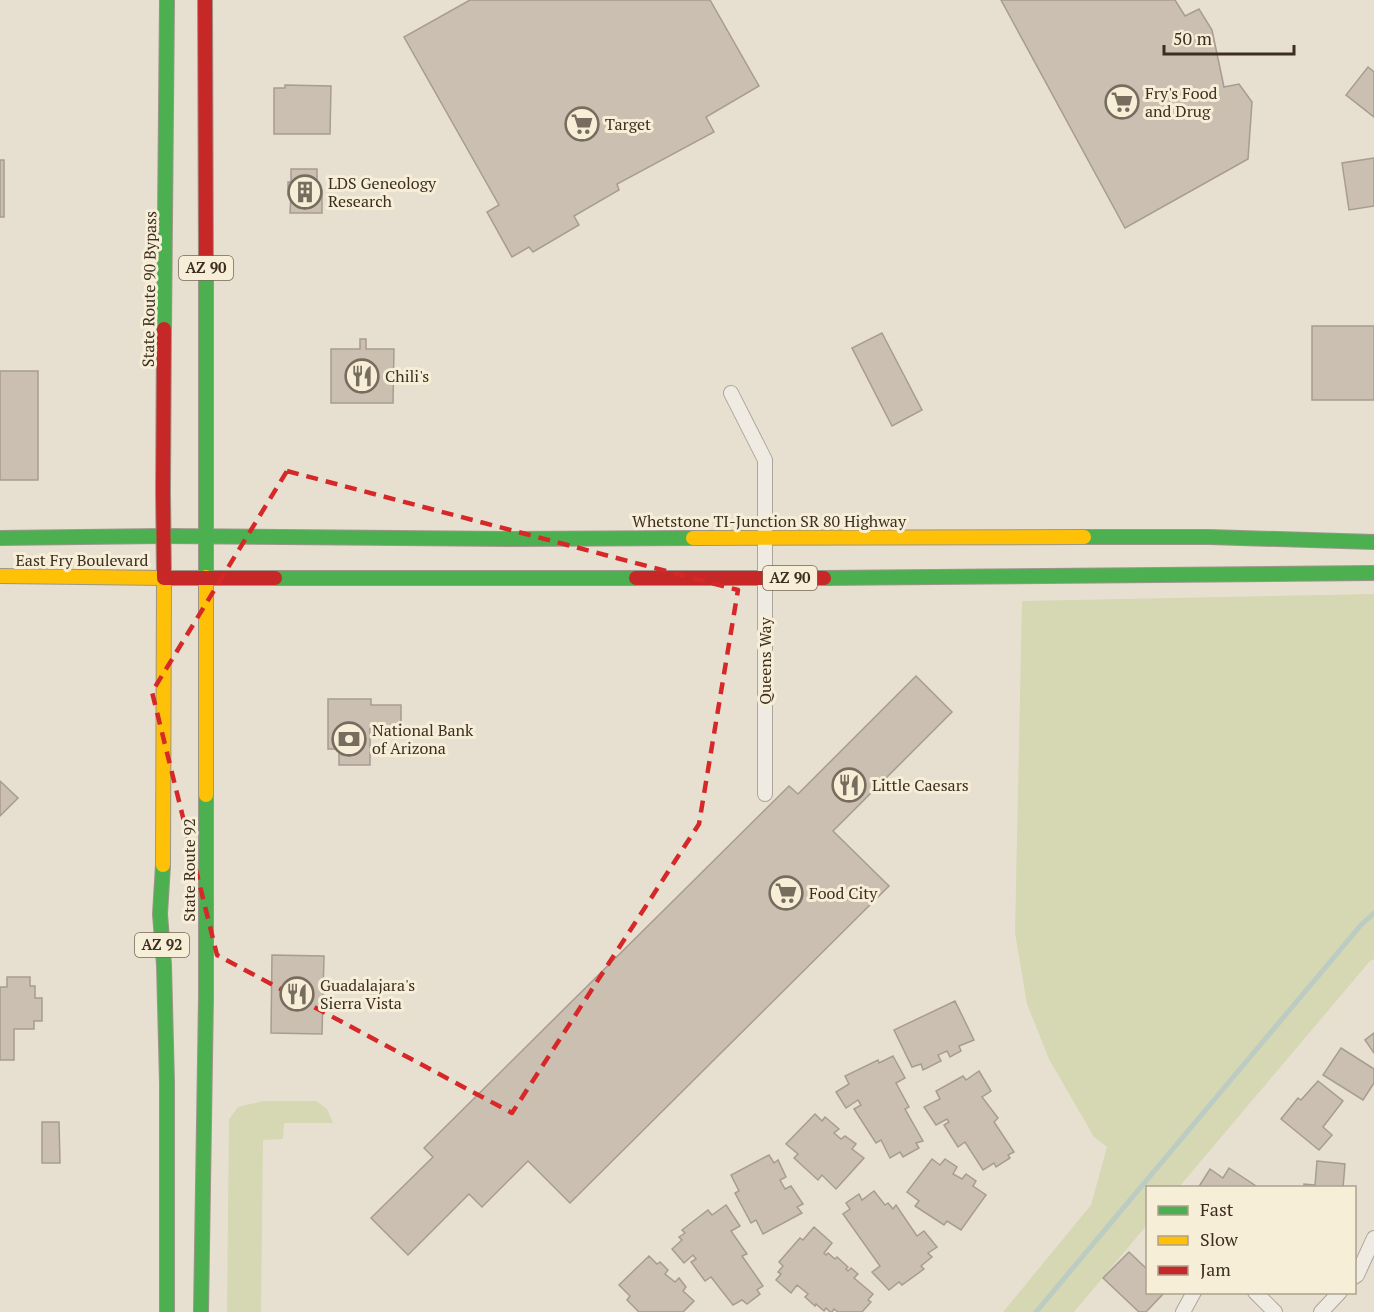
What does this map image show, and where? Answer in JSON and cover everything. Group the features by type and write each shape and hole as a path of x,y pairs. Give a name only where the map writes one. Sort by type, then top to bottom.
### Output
{"main road":[{"name":"State Route 90 Bypass","path":"164,578 167,0"},
{"name":"AZ 90","path":"205,0 206,536"},
{"name":"Whetstone TI-Junction SR 80 Highway","path":"163,536 510,539 1209,537 1374,542"},
{"name":"East Fry Boulevard","path":"0,538 163,536"},
{"name":"State Route 92","path":"201,1312 206,953 206,536"},
{"name":"AZ 90","path":"164,578 765,579 1374,573"},
{"name":"East Fry Boulevard","path":"0,576 164,578"},
{"name":"State Route 92","path":"164,578 163,849 160,914 164,965 167,1083 167,1312"}],"street":[{"name":"Queens Way","path":"731,393 765,460 765,794"},
{"path":"1356,1276 1374,1238"},
{"path":"1183,1312 1193,1294"},
{"path":"1256,1294 1275,1312"},
{"path":"1321,1312 1339,1294"}],"highlighted area":[{"path":"287,471 738,590 699,824 512,1113 217,955 152,692"}],"green space":[{"path":"1374,594 1374,959 1180,1186 1146,1186 1146,1226 1074,1312 1003,1312 1091,1205 1107,1147 1094,1137 1049,1059 1027,1004 1015,933 1022,601"},
{"path":"264,1101 316,1101 327,1109 333,1123 284,1123 283,1139 263,1140 261,1312 227,1312 229,1119 238,1107"}],"building":[{"name":"Target","path":"470,0 710,0 759,86 706,117 714,132 617,184 619,190 574,216 579,225 533,252 529,247 512,257 487,212 499,205 404,37"},
{"path":"1001,0 1175,0 1185,16 1199,9 1212,30 1224,87 1239,84 1252,102 1248,159 1125,228"},
{"path":"1368,67 1374,72 1374,117 1346,95"},
{"path":"285,85 331,86 330,134 274,134 274,88 285,88"},
{"path":"1374,158 1374,206 1349,210 1342,163"},
{"path":"0,160 4,160 4,217 0,217"},
{"name":"LDS Geneology Research","path":"291,169 317,169 317,190 322,190 322,213 290,213 291,195 288,195 288,182 291,182"},
{"path":"1312,326 1374,326 1374,400 1312,400"},
{"path":"882,333 922,410 892,426 852,348"},
{"name":"Chili's","path":"360,339 366,339 366,349 394,349 393,403 331,403 331,349 360,349"},
{"path":"0,371 38,371 38,480 0,480"},
{"path":"916,676 952,712 833,831 889,886 570,1203 528,1161 482,1207 469,1194 408,1255 371,1218 433,1157 424,1148 789,786 798,794"},
{"name":"National Bank of Arizona","path":"328,699 371,699 371,705 401,705 401,729 370,729 370,765 339,765 339,749 328,749"},
{"path":"0,781 18,798 0,816"},
{"name":"Guadalajara's Sierra Vista","path":"272,955 324,956 322,1034 271,1033"},
{"path":"7,977 30,977 30,986 35,986 35,998 42,998 42,1021 34,1021 34,1029 14,1029 14,1060 0,1060 0,987 7,987"},
{"path":"955,1001 974,1040 959,1046 961,1051 950,1057 947,1051 938,1055 941,1061 923,1070 921,1064 912,1067 894,1030"},
{"path":"1374,1033 1374,1053 1365,1040"},
{"path":"1341,1048 1374,1069 1374,1083 1363,1100 1323,1075"},
{"path":"893,1056 905,1078 896,1083 909,1107 905,1109 923,1141 916,1143 919,1148 903,1157 900,1152 890,1158 881,1140 876,1143 854,1109 861,1105 858,1100 846,1108 836,1092 849,1084 845,1076 878,1060 879,1063"},
{"path":"979,1071 991,1091 982,1097 998,1118 994,1122 1014,1152 1008,1155 1010,1158 996,1167 994,1163 983,1170 965,1142 958,1147 944,1125 949,1122 947,1119 936,1125 924,1107 940,1099 936,1091 963,1076 966,1080"},
{"path":"1318,1081 1343,1101 1323,1127 1332,1135 1319,1150 1281,1119 1298,1098 1301,1100"},
{"path":"815,1114 822,1121 825,1117 839,1129 834,1133 841,1139 845,1136 856,1144 852,1149 864,1158 836,1189 822,1175 818,1180 794,1158 798,1154 786,1144"},
{"path":"42,1122 59,1122 60,1163 42,1163"},
{"path":"769,1155 774,1163 778,1160 786,1177 780,1180 785,1189 791,1186 803,1204 797,1207 802,1213 763,1234 756,1220 751,1223 735,1193 739,1191 731,1175"},
{"path":"932,1159 940,1165 945,1159 957,1167 953,1174 962,1179 966,1174 976,1181 973,1186 986,1195 961,1230 947,1221 944,1225 915,1206 919,1201 907,1192"},
{"path":"1317,1161 1345,1164 1343,1186 1304,1186 1304,1184 1315,1185"},
{"path":"1229,1168 1256,1186 1199,1186 1210,1169 1223,1178"},
{"path":"874,1191 885,1205 888,1203 893,1209 896,1205 917,1236 924,1231 937,1247 928,1253 932,1257 921,1266 924,1269 902,1285 899,1282 889,1290 872,1272 880,1266 843,1214 850,1209 846,1203 859,1194 862,1200"},
{"path":"726,1205 740,1226 731,1231 747,1254 742,1256 763,1286 757,1290 760,1294 747,1304 742,1300 733,1305 711,1277 705,1281 691,1262 696,1259 693,1255 684,1263 672,1249 682,1240 679,1237 685,1233 682,1230 708,1210 712,1215"},
{"path":"814,1227 832,1243 824,1253 826,1255 828,1253 835,1259 837,1257 848,1267 846,1269 848,1271 851,1268 858,1274 854,1278 873,1294 868,1300 871,1302 862,1312 838,1312 834,1309 830,1312 826,1308 824,1311 805,1297 808,1294 797,1285 791,1293 776,1280 783,1266 779,1262 800,1238 803,1240"},
{"path":"1129,1252 1146,1268 1146,1294 1163,1294 1146,1312 1139,1312 1103,1278"},
{"path":"649,1256 668,1270 665,1274 675,1282 679,1278 686,1287 683,1291 694,1301 683,1312 639,1312 627,1300 630,1296 619,1285"}],"waterway":[{"path":"1036,1312 1361,925 1374,913"}],"traffic: fast":[{"path":"164,329 167,0"},
{"path":"206,270 206,577"},
{"path":"0,538 163,536"},
{"path":"163,536 693,538"},
{"path":"1084,537 1209,537 1374,542"},
{"path":"824,578 1374,573"},
{"path":"275,578 636,578"},
{"path":"201,1312 206,997 206,795"},
{"path":"163,865 160,914 164,965 167,1083 167,1312"}],"traffic: slow":[{"path":"693,538 1084,537"},
{"path":"0,576 164,578"},
{"path":"206,577 206,795"},
{"path":"163,865 164,578"}],"traffic: jam":[{"path":"205,0 206,270"},
{"path":"164,329 164,578 275,578"},
{"path":"636,578 824,578"}],"place":[{"name":"Fry's Food and Drug","path":"1122,102"},
{"name":"Target","path":"582,124"},
{"name":"LDS Geneology Research","path":"305,192"},
{"name":"Chili's","path":"362,376"},
{"name":"National Bank of Arizona","path":"349,739"},
{"name":"Little Caesars","path":"849,785"},
{"name":"Food City","path":"786,893"},
{"name":"Guadalajara's Sierra Vista","path":"297,994"}]}
